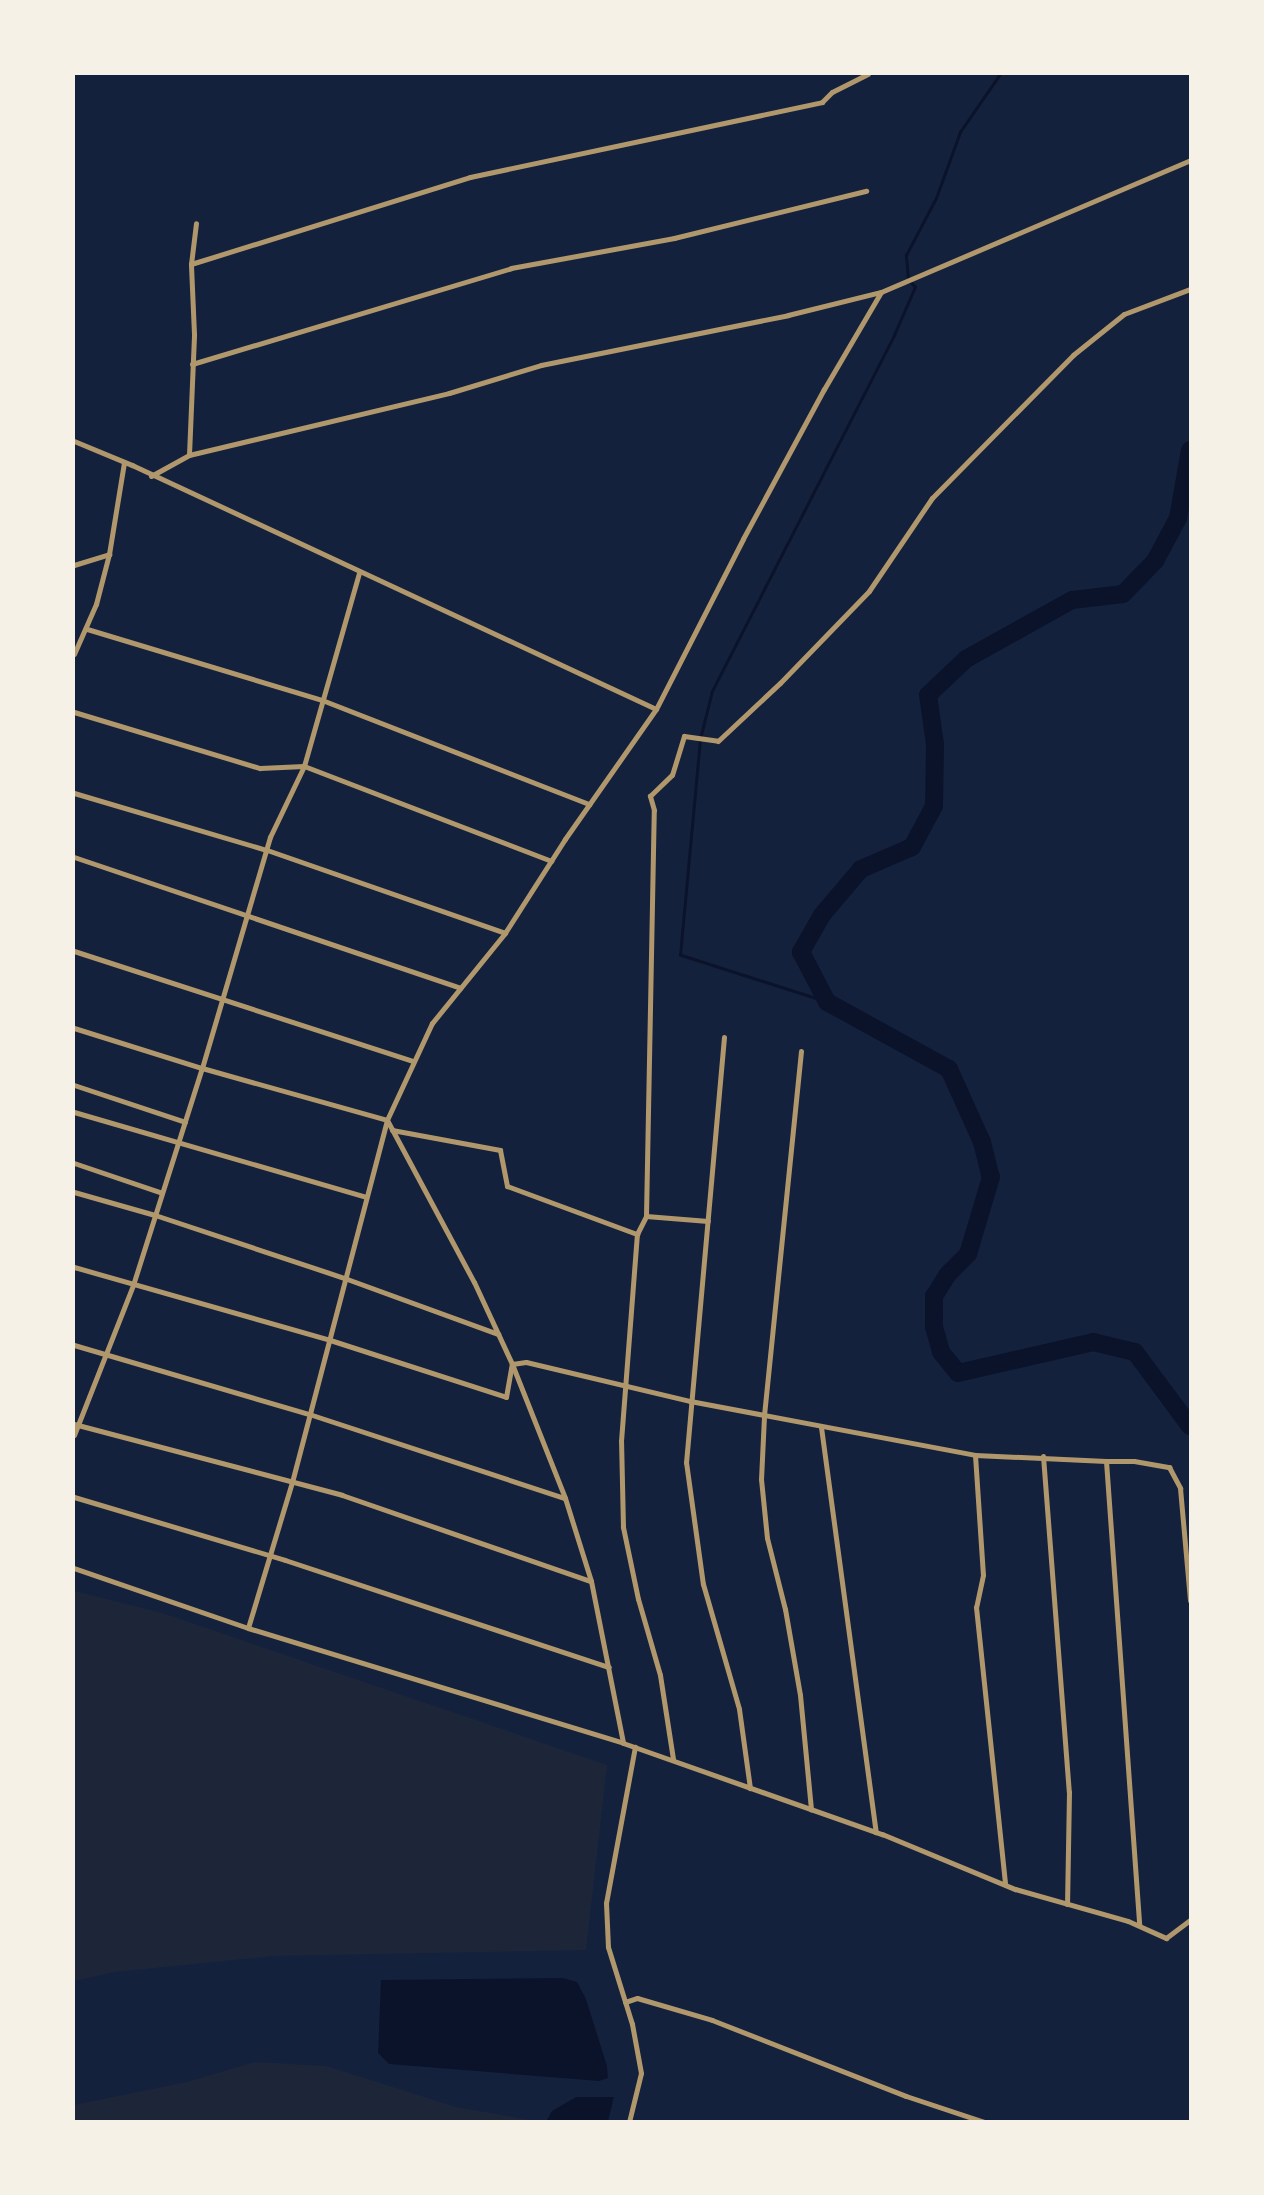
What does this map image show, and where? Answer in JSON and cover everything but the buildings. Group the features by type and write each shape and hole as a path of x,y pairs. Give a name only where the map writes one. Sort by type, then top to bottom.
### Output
{"street":[{"path":"191,264 470,177 822,102 832,92 867,74"},
{"path":"151,476 189,455 449,393 541,365 788,315 881,292 1191,160"},
{"path":"192,364 511,268 674,238 866,191"},
{"path":"189,455 191,264 196,223"},
{"path":"673,1759 660,1675 638,1599 623,1527 621,1441 637,1234 646,1216 654,810 650,796 672,775 684,736 718,741 780,683 869,591 932,498 1073,355 1124,313 1191,289"},
{"path":"248,1628 292,1482 387,1120 411,1061 432,1023 505,933 589,804 656,709 743,539 824,389 881,292"},
{"path":"74,441 656,709"},
{"path":"74,654 88,629 108,554 124,462"},
{"path":"74,565 108,554"},
{"path":"74,1435 75,1425 107,1356 133,1285 179,1143 267,850 304,766 359,573"},
{"path":"88,629 323,700 589,804"},
{"path":"74,712 260,768 304,766 551,861"},
{"path":"74,793 267,850 505,933"},
{"path":"74,857 460,988"},
{"path":"74,951 411,1061"},
{"path":"74,1028 202,1068 387,1120 474,1282 512,1364 565,1498 591,1581 623,1743"},
{"path":"723,1037 686,1462 703,1584 739,1709 750,1788"},
{"path":"801,1052 764,1416 761,1479 766,1538 785,1609 800,1695 811,1809"},
{"path":"74,1085 185,1122"},
{"path":"74,1112 366,1197"},
{"path":"392,1130 500,1150 507,1186 637,1234"},
{"path":"74,1163 162,1193"},
{"path":"74,1192 155,1215 347,1279 498,1334"},
{"path":"646,1216 708,1221"},
{"path":"74,1267 330,1340 506,1397 512,1364"},
{"path":"74,1345 309,1413 565,1498"},
{"path":"512,1364 526,1362 690,1401 975,1455 1134,1461 1169,1468 1180,1488 1191,1601"},
{"path":"75,1425 342,1495 591,1581"},
{"path":"821,1427 876,1832"},
{"path":"975,1455 983,1575 976,1607 1004,1884"},
{"path":"1043,1457 1069,1792 1068,1904"},
{"path":"1106,1461 1139,1925"},
{"path":"74,1497 271,1556 609,1667"},
{"path":"74,1568 248,1628 673,1759 876,1832 1004,1884 1139,1925 1166,1938 1191,1920"},
{"path":"629,2122 641,2073 625,2002 608,1947 606,1903 635,1747"},
{"path":"625,2002 637,1998 666,2004 788,2048 906,2096 984,2122"}],"shaded area":[{"path":"74,1591 162,1613 607,1765 586,1950 273,1956 114,1972 74,1981"},
{"path":"563,1978 577,1982 586,1999 607,2066 608,2078 599,2081 389,2064 378,2053 381,1980"},
{"path":"255,2062 326,2066 456,2107 535,2121 74,2121 74,2105 187,2082"},
{"path":"576,2097 614,2097 608,2121 547,2120 552,2111"}],"waterway":[{"path":"827,1002 680,955 700,739 712,691 894,335 915,287 908,280 906,255 936,198 960,132 1000,74"},
{"path":"1190,450 1178,518 1155,561 1123,594 1072,600 966,659 928,695 935,744 934,806 912,847 861,869 822,915 801,952 827,1002 949,1069 982,1142 991,1177 968,1254 948,1274 934,1296 934,1327 941,1352 958,1373 1093,1342 1135,1352 1190,1426"}]}
